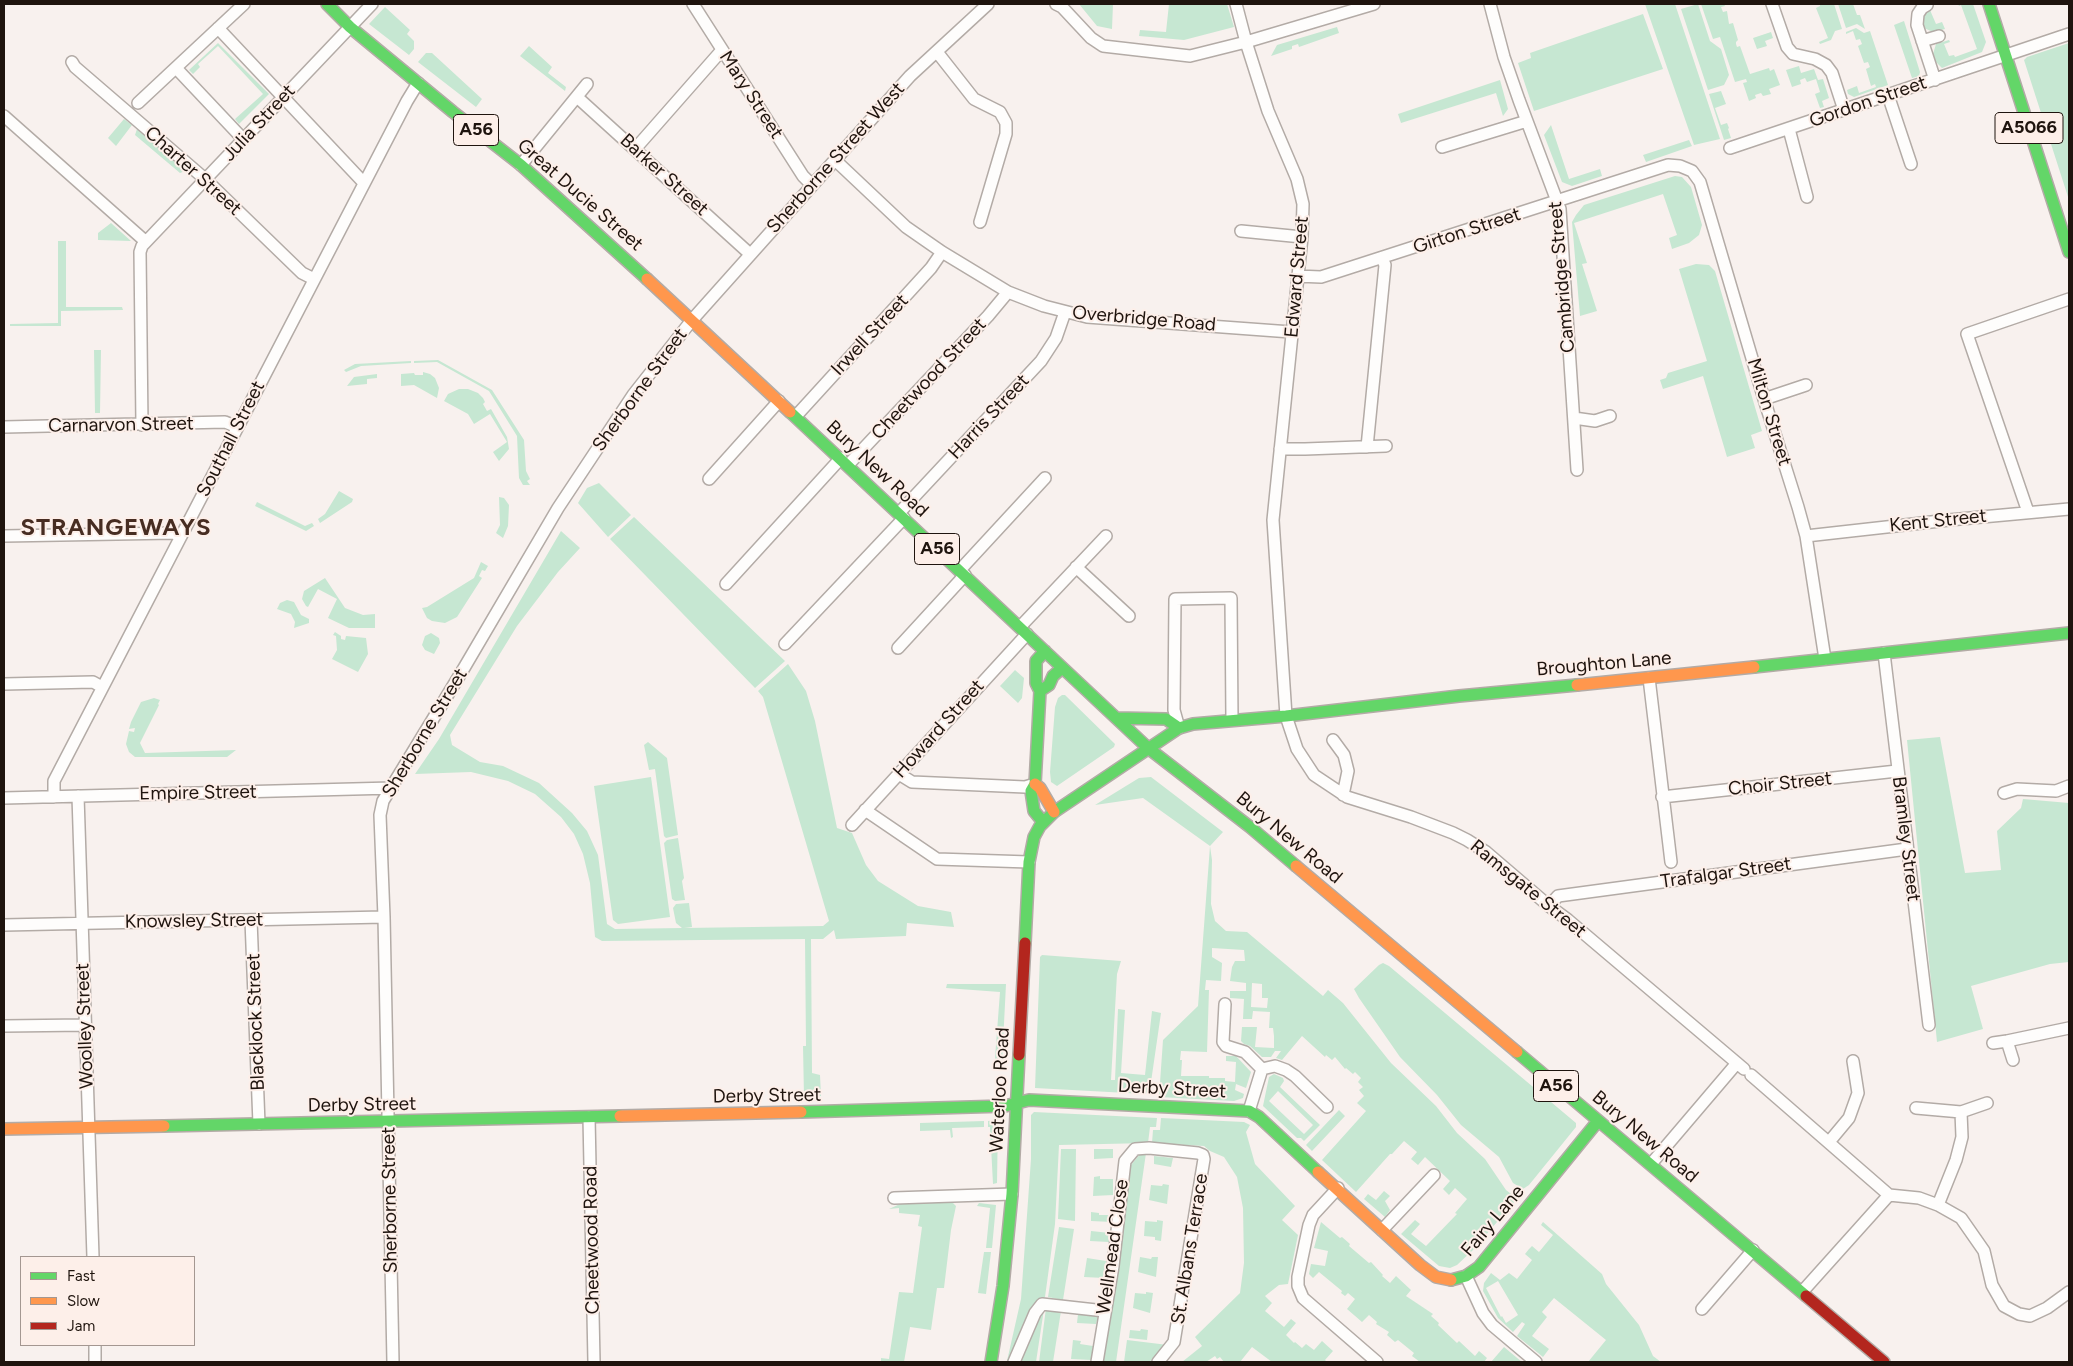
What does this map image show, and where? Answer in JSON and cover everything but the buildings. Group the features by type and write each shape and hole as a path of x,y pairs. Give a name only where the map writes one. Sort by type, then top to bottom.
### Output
{"main road":[{"name":"Great Ducie Street","path":"327,4 350,27 418,84 520,164 692,320"},
{"name":"A5066","path":"1989,4 2069,252"},
{"name":"Bury New Road","path":"692,320 1148,748 1250,827 1884,1362"},
{"name":"Broughton Lane","path":"1148,748 1179,728 1193,724 1286,716 1459,696 1649,678 2069,633"},
{"path":"1043,822 1034,811 1030,791 1035,784 1040,691 1036,683 1036,661 1045,651"},
{"path":"1040,691 1048,685 1062,668"},
{"path":"1116,718 1166,719 1179,728"},
{"name":"Waterloo Road","path":"990,1362 1003,1286 1012,1194 1029,862 1034,837 1043,822 1054,812 1148,748"},
{"path":"1035,784 1040,788 1054,812"},
{"name":"Derby Street","path":"4,1129 897,1110 1001,1106 1029,1100 1249,1111 1259,1117 1338,1188 1420,1265 1436,1277 1451,1280 1466,1276"},
{"name":"Fairy Lane","path":"1466,1276 1472,1273 1486,1259 1598,1121"}],"street":[{"path":"138,103 244,4"},
{"name":"Julia Street","path":"145,241 244,140 372,4"},
{"name":"Mary Street","path":"693,4 803,176 812,185"},
{"name":"Sherborne Street West","path":"692,320 910,76 988,4"},
{"path":"1056,4 1062,7 1091,38 1103,46 1190,56 1246,42 1340,8 1374,4"},
{"name":"Edward Street","path":"1236,4 1268,111 1302,192 1303,204 1302,237 1273,520 1286,716"},
{"name":"Cambridge Street","path":"1490,4 1504,57 1526,121 1560,208 1577,470"},
{"path":"1772,4 1787,47 1793,54 1815,59 1826,65 1832,73 1844,110"},
{"path":"1927,5 1922,8 1917,20 1935,80"},
{"path":"218,28 364,183"},
{"name":"Gordon Street","path":"1730,148 2069,34"},
{"path":"1922,41 1939,36"},
{"path":"635,149 722,50"},
{"path":"937,52 974,98 1000,112 1006,123 1006,134 980,222"},
{"name":"Charter Street","path":"72,62 205,180 302,273 314,279"},
{"path":"176,68 244,140"},
{"name":"Southall Street","path":"54,797 54,781 410,94 418,84"},
{"path":"520,164 587,84"},
{"path":"1888,95 1911,164"},
{"name":"Barker Street","path":"577,97 750,254"},
{"path":"4,116 145,241 140,252 142,425"},
{"path":"1442,147 1526,121"},
{"path":"1789,129 1807,198"},
{"name":"Overbridge Road","path":"835,160 900,223 942,252 1008,292 1044,306 1087,317 1124,321 1291,332"},
{"name":"Girton Street","path":"1297,276 1322,277 1668,166 1680,166 1692,171"},
{"name":"Milton Street","path":"1692,171 1700,182 1806,536 1825,659"},
{"path":"1242,232 1302,237"},
{"name":"Irwell Street","path":"796,416 931,268 942,252"},
{"path":"1367,447 1385,265 1382,258"},
{"name":"Cheetwood Street","path":"726,584 844,461 988,316 1008,292"},
{"path":"2028,512 1968,334 2069,299"},
{"name":"Harris Street","path":"785,644 1041,361 1056,338 1065,312"},
{"name":"Sherborne Street","path":"393,1362 384,917 380,816 383,801 569,490 633,395 692,320"},
{"path":"1764,399 1806,385"},
{"path":"709,479 779,401"},
{"path":"1574,418 1595,420 1610,416"},
{"name":"Carnarvon Street","path":"4,427 225,422 237,427"},
{"path":"1280,448 1386,446"},
{"path":"898,648 1045,478"},
{"name":"Kent Street","path":"1806,536 2069,509"},
{"path":"4,536 168,533 180,536"},
{"name":"Howard Street","path":"852,825 899,774 1076,567 1106,536"},
{"path":"1076,567 1129,616"},
{"path":"1179,728 1174,710 1175,599 1231,598 1232,720"},
{"name":"Bramley Street","path":"1884,653 1929,1025"},
{"path":"1649,678 1671,862"},
{"path":"4,684 94,682 102,687"},
{"name":"Ramsgate Street","path":"1286,716 1297,749 1314,775 1343,795 1411,817 1467,840 1488,854 1744,1069 1889,1195"},
{"path":"1333,740 1344,755 1348,771 1343,795"},
{"name":"Choir Street","path":"1662,797 1897,771"},
{"path":"899,774 912,782 1025,787 1035,784"},
{"path":"2004,793 2017,789 2056,791 2069,786"},
{"name":"Empire Street","path":"4,798 392,788"},
{"name":"Woolley Street","path":"78,796 93,1256"},
{"path":"865,810 937,859 1029,862"},
{"name":"Trafalgar Street","path":"1549,906 1558,896 1907,849"},
{"name":"Knowsley Street","path":"4,925 384,917"},
{"name":"Blacklock Street","path":"252,920 259,1124"},
{"path":"1225,1004 1223,1042 1226,1046 1245,1052 1262,1069"},
{"path":"4,1026 85,1025"},
{"path":"1993,1043 2007,1042 2069,1028"},
{"path":"2007,1042 2013,1060"},
{"path":"1829,1142 1849,1118 1858,1093 1853,1061"},
{"path":"1262,1069 1275,1066 1286,1070 1295,1076 1327,1107"},
{"path":"1249,1111 1262,1069"},
{"path":"1651,1164 1744,1069"},
{"path":"1916,1108 1961,1112 1986,1103"},
{"path":"1938,1204 1956,1160 1962,1137 1961,1112"},
{"name":"Cheetwood Road","path":"589,1117 594,1362"},
{"name":"Wellmead Close","path":"1097,1362 1113,1266 1125,1161 1136,1149 1149,1148"},
{"name":"St. Albans Terrace","path":"1149,1148 1198,1153 1204,1159 1174,1342 1158,1362"},
{"path":"1382,1230 1434,1175"},
{"path":"1338,1188 1313,1215 1309,1225 1298,1277 1299,1291 1303,1298 1377,1362"},
{"path":"894,1198 1012,1194"},
{"path":"1802,1292 1889,1195 1919,1198 1938,1204 1961,1218 1984,1251 1992,1285 2004,1306 2018,1314 2030,1316 2047,1308 2069,1292"},
{"path":"1702,1309 1753,1250"},
{"name":"Fairy Lane","path":"1466,1276 1482,1312 1492,1325 1536,1362"},
{"path":"1014,1362 1035,1313 1042,1304 1105,1311"},
{"path":"95,1346 95,1362"}],"green space":[{"path":"1079,4 1113,4 1112,29 1097,26"},
{"path":"1169,4 1227,4 1234,27 1184,40 1139,36 1140,30 1166,32"},
{"path":"1645,4 1675,4 1720,139 1694,145"},
{"path":"1698,4 1710,41 1721,49 1729,75 1724,85 1708,90 1681,9"},
{"path":"1701,4 1724,4 1725,6 1721,7 1723,12 1727,11 1729,24 1733,23 1738,40 1736,42 1737,47 1740,46 1750,74 1769,68 1770,71 1774,69 1780,85 1769,89 1771,94 1763,96 1761,93 1755,95 1756,98 1749,101 1743,83 1747,82 1746,79 1735,82 1720,37 1713,39"},
{"path":"1820,4 1834,4 1842,29 1835,31 1831,40 1820,44 1819,42 1828,38 1816,8"},
{"path":"1838,4 1853,4 1857,15 1860,15 1865,29 1857,24 1846,28"},
{"path":"1958,4 1973,4 1986,42 1982,52 1942,68 1935,61 1933,54 1936,44 1949,40 1950,42 1944,44 1949,56 1954,55 1955,57 1977,49 1961,5 1959,6"},
{"path":"385,7 410,30 407,34 414,41 414,49 409,55 369,24"},
{"path":"1930,10 1936,24 1942,22 1945,29 1933,32 1924,28 1923,16"},
{"path":"1643,14 1663,69 1534,111 1518,63 1531,58 1530,53"},
{"path":"1904,21 1920,72 1919,76 1912,78 1894,25"},
{"path":"1337,27 1339,33 1299,47 1298,44 1292,46 1292,49 1271,56 1277,45"},
{"path":"1856,28 1864,33 1870,31 1888,85 1854,97 1848,94 1847,90 1857,86 1859,93 1876,87 1875,84 1871,86 1866,69 1870,67 1868,62 1864,63 1858,46 1862,44 1860,39 1856,40 1853,31 1846,34 1846,32"},
{"path":"1771,32 1773,38 1765,41 1767,46 1757,49 1753,38"},
{"path":"218,43 269,94 239,124 235,119 263,94 218,46 198,64 200,67 193,74 189,70"},
{"path":"2069,43 2069,200 2024,60 2027,57"},
{"path":"529,46 552,67 548,73 566,87 565,91 520,56"},
{"path":"426,53 432,53 482,99 476,107 418,62"},
{"path":"1799,66 1801,73 1814,69 1818,80 1823,79 1829,98 1822,101 1824,107 1820,108 1815,94 1820,92 1816,79 1807,82 1805,78 1800,80 1801,84 1792,87 1786,70"},
{"path":"1500,80 1508,109 1503,116 1496,93 1401,123 1398,114"},
{"path":"1721,91 1726,104 1715,108 1721,125 1727,123 1731,138 1724,140 1709,94"},
{"path":"124,119 132,125 116,146 108,138"},
{"path":"1551,125 1569,179 1600,169 1602,176 1572,186 1562,182 1544,135"},
{"path":"137,129 185,171 180,173 135,135"},
{"path":"1689,140 1692,146 1646,162 1643,155"},
{"path":"1675,176 1682,177 1691,187 1702,225 1699,235 1689,243 1672,249 1669,238 1677,235 1663,194 1574,223 1587,263 1582,264 1597,311 1580,316 1572,222 1576,215 1584,205"},
{"path":"111,223 131,241 98,240 98,233"},
{"path":"58,241 66,241 66,307 122,307 123,310 61,311 61,326 10,326 10,324 58,323"},
{"path":"1696,264 1709,265 1715,271 1762,431 1751,435 1755,448 1727,457 1703,376 1663,389 1660,380 1666,378 1668,373 1707,361 1679,269"},
{"path":"94,350 101,350 100,413 95,413"},
{"path":"438,360 492,390 524,440 526,471 530,479 527,481 530,485 523,485 519,478 517,436 489,391 437,362 414,363 414,361"},
{"path":"411,361 411,363 361,366 346,372 344,370 355,364"},
{"path":"423,372 435,378 439,388 437,398 414,385 401,386 401,374 414,373 415,375 423,375"},
{"path":"377,374 377,378 367,379 367,384 347,386 354,377"},
{"path":"459,389 468,389 478,393 483,398 485,402 483,404 487,411 491,409 507,437 509,449 499,461 493,452 507,442 490,414 474,424 468,414 444,401 448,394"},
{"path":"599,483 631,515 608,537 578,503 587,488"},
{"path":"339,491 353,499 352,502 320,523 318,519 325,514"},
{"path":"499,497 504,498 509,505 508,526 503,538 496,533 500,525"},
{"path":"257,502 305,526 312,523 314,526 306,531 255,506"},
{"path":"634,517 785,661 755,688 610,539"},
{"path":"561,531 580,548 558,572 517,626 450,735 452,745 480,762 503,766 539,783 572,813 587,831 598,855 607,924 615,929 682,928 676,923 673,908 676,904 689,903 692,927 684,928 823,926 829,921 763,697 758,691 788,664 806,691 815,721 837,828 852,833 866,865 878,881 918,906 951,912 954,927 907,923 906,936 836,939 834,930 823,939 811,939 812,1073 820,1075 821,1096 804,1097 803,1046 806,1046 805,939 602,941 595,937 590,883 583,854 574,834 561,817 535,794 508,781 471,772 415,774 439,739"},
{"path":"481,562 488,566 485,571 482,570 479,576 482,578 457,617 445,623 432,621 427,618 422,608 427,607 474,578"},
{"path":"325,578 345,608 363,615 375,614 375,628 349,628 328,618 337,599 318,589 308,607 306,606 302,599 304,591"},
{"path":"287,600 294,602 301,615 309,619 309,623 294,628 295,622 291,614 277,609 280,603"},
{"path":"335,632 341,636 341,639 345,640 346,636 366,638 368,654 358,672 332,659 337,650 336,636 333,635"},
{"path":"431,633 439,638 440,643 434,654 425,650 422,645 425,636"},
{"path":"1015,670 1024,678 1022,698 1018,703 1000,686"},
{"path":"1065,695 1115,744 1114,747 1057,786 1051,782 1050,772 1055,707 1058,698"},
{"path":"154,698 160,700 159,705 140,743 145,753 236,750 227,757 135,757 129,752 126,744 129,731 134,732 135,728 129,729 131,722 141,702"},
{"path":"1940,737 1965,873 2001,870 1997,831 2021,808 2023,799 2069,803 2069,962 2050,964 1971,986 1983,1029 1937,1042 1907,740"},
{"path":"648,742 667,758 678,835 666,838 664,836 655,769 649,770 644,745"},
{"path":"651,777 670,917 618,924 613,920 594,786"},
{"path":"1151,777 1223,832 1210,846 1143,798 1095,805 1139,778"},
{"path":"678,838 685,900 675,901 672,899 664,843 667,840"},
{"path":"1210,846 1212,860 1211,904 1215,921 1226,931 1247,932 1323,996 1328,990 1343,1003 1391,1063 1436,1106 1457,1133 1485,1159 1506,1190 1515,1197 1515,1201 1473,1250 1457,1265 1450,1268 1439,1266 1401,1234 1415,1220 1420,1224 1411,1234 1426,1246 1457,1214 1455,1213 1467,1199 1455,1188 1449,1195 1443,1189 1450,1181 1425,1157 1418,1165 1411,1159 1417,1152 1404,1141 1356,1192 1322,1160 1366,1111 1357,1103 1364,1096 1359,1090 1363,1087 1358,1082 1361,1078 1355,1072 1353,1074 1345,1069 1335,1057 1332,1060 1326,1055 1325,1057 1302,1036 1282,1060 1276,1058 1281,1051 1275,1051 1271,1057 1262,1057 1241,1041 1242,1027 1257,1027 1255,1047 1274,1048 1273,1028 1269,1028 1270,1012 1253,1011 1252,1019 1243,1019 1244,999 1230,998 1230,991 1246,991 1246,983 1230,981 1235,961 1245,961 1244,950 1212,948 1212,957 1222,963 1221,981 1206,980 1205,990 1209,990 1207,1052 1181,1051 1180,1060 1182,1060 1181,1076 1209,1076 1209,1078 1225,1078 1225,1081 1235,1082 1236,1062 1226,1061 1226,1056 1236,1056 1251,1072 1246,1088 1236,1084 1235,1090 1244,1094 1243,1098 1234,1101 1159,1097 1163,1040 1198,1006","holes":["1252,983 1262,984 1262,998 1268,998 1267,1008 1251,1007"]},
{"path":"1042,955 1121,961 1117,974 1111,1080 1115,1080 1118,1009 1125,1010 1121,1073 1145,1075 1152,1011 1161,1013 1151,1082 1146,1094 1035,1088 1040,957"},
{"path":"1383,963 1389,966 1576,1123 1576,1127 1529,1185 1523,1189 1513,1183 1499,1157 1461,1125 1437,1095 1400,1057 1359,998 1354,989"},
{"path":"947,984 1006,984 1002,1063 997,1063 995,1058 1000,992 946,988"},
{"path":"1274,1074 1283,1078 1284,1081 1280,1087 1320,1125 1304,1141 1301,1138 1297,1138 1263,1106 1269,1077","holes":["1278,1091 1313,1125 1304,1134 1269,1101"]},
{"path":"1339,1110 1345,1116 1312,1151 1306,1145"},
{"path":"1034,1112 1157,1118 1156,1127 1150,1127 1148,1143 1059,1145 1055,1224 1045,1297 1036,1302 1031,1309 1010,1360 1007,1361 1021,1299 1031,1159 1031,1115"},
{"path":"1161,1118 1244,1122 1250,1125 1246,1132 1255,1164 1295,1206 1282,1220 1298,1235 1288,1284 1279,1285 1265,1296 1272,1303 1265,1311 1284,1327 1291,1319 1296,1323 1286,1335 1302,1348 1306,1344 1314,1350 1322,1341 1333,1351 1325,1360 1327,1362 1272,1362 1252,1347 1240,1362 1224,1362 1220,1357 1217,1359 1215,1356 1206,1362 1182,1362 1202,1346 1195,1337 1240,1293 1244,1263 1243,1208 1237,1177 1224,1157 1204,1146 1152,1143 1153,1130 1160,1130"},
{"path":"998,1120 997,1183 993,1184 990,1127 988,1127 988,1121"},
{"path":"984,1121 984,1127 952,1128 953,1137 951,1138 950,1130 920,1131 920,1123"},
{"path":"1061,1149 1076,1149 1075,1221 1058,1219"},
{"path":"1094,1149 1113,1149 1113,1158 1094,1159"},
{"path":"1146,1153 1116,1362 1102,1362 1131,1165 1140,1154"},
{"path":"1154,1156 1173,1158 1171,1167 1154,1164"},
{"path":"1100,1176 1100,1179 1113,1179 1113,1195 1093,1196 1094,1177"},
{"path":"1163,1184 1169,1185 1167,1204 1149,1200 1151,1185 1162,1186"},
{"path":"1384,1191 1390,1196 1385,1201 1390,1210 1385,1217 1364,1199 1368,1194 1376,1200"},
{"path":"950,1200 956,1206 944,1288 937,1288 931,1330 910,1327 904,1362 881,1362 881,1358 889,1359 899,1292 913,1293 922,1227 918,1226 920,1215 899,1213 899,1208 889,1209 900,1204"},
{"path":"979,1203 996,1205 992,1248 986,1248 990,1208 977,1206"},
{"path":"1091,1212 1099,1213 1099,1215 1113,1215 1112,1222 1091,1221"},
{"path":"1157,1220 1163,1221 1161,1241 1155,1240 1155,1237 1144,1236 1145,1221 1157,1222"},
{"path":"1321,1222 1340,1238 1342,1237 1350,1244 1349,1246 1369,1263 1371,1262 1390,1283 1396,1276 1411,1290 1406,1296 1433,1314 1431,1316 1439,1323 1438,1325 1457,1343 1459,1341 1475,1356 1479,1351 1487,1358 1484,1362 1420,1362 1412,1356 1414,1353 1398,1340 1395,1342 1387,1335 1389,1332 1376,1324 1377,1322 1369,1315 1362,1322 1347,1309 1355,1299 1348,1293 1345,1296 1341,1293 1342,1291 1319,1272 1313,1278 1309,1274 1311,1264 1325,1266 1328,1251 1314,1248"},
{"path":"1543,1222 1602,1274 1606,1284 1639,1325 1653,1356 1661,1362 1588,1362 1606,1340 1554,1298 1542,1312 1547,1317 1532,1336 1549,1349 1543,1357 1517,1336 1525,1324 1522,1322 1513,1332 1498,1318 1483,1291 1484,1283 1491,1273 1500,1280 1509,1273 1517,1279 1532,1260 1525,1254 1529,1249 1532,1246 1539,1252 1553,1235 1541,1225","holes":["1498,1281 1518,1315 1506,1323 1486,1288"]},
{"path":"1059,1227 1074,1229 1063,1300 1048,1297"},
{"path":"1091,1231 1110,1233 1109,1242 1090,1241"},
{"path":"984,1252 991,1252 986,1294 978,1293"},
{"path":"1140,1257 1151,1259 1152,1257 1158,1257 1156,1277 1138,1272"},
{"path":"1087,1258 1106,1261 1104,1278 1084,1277"},
{"path":"1146,1292 1153,1293 1150,1313 1133,1308 1135,1293 1146,1294"},
{"path":"1046,1308 1061,1311 1053,1362 1039,1362"},
{"path":"1044,1309 1036,1362 1018,1362 1041,1312"},
{"path":"1078,1314 1098,1316 1096,1324 1077,1323"},
{"path":"1141,1329 1148,1330 1147,1340 1129,1338 1130,1330 1140,1331"},
{"path":"1073,1340 1081,1341 1080,1344 1093,1346 1091,1360 1071,1359"},
{"path":"1127,1340 1168,1345 1149,1362 1124,1362"},
{"path":"1504,1347 1522,1362 1491,1362"}],"traffic: fast":[{"path":"327,4 350,27 521,165 647,279"},
{"path":"1989,4 2069,252"},
{"path":"790,412 1148,748 1250,827 1296,866"},
{"path":"1754,667 2069,633"},
{"path":"1043,822 1034,811 1031,791 1035,784 1040,691 1036,683 1036,661 1045,651"},
{"path":"1040,691 1049,685 1053,676 1062,668"},
{"path":"1025,943 1029,862 1034,837 1040,826 1054,812 1179,728 1193,724 1577,685"},
{"path":"1116,718 1166,719 1179,728"},
{"path":"1517,1052 1806,1296"},
{"path":"991,1362 1003,1286 1012,1194 1019,1055"},
{"path":"801,1112 1005,1106 1029,1100 1249,1111 1259,1117 1318,1172"},
{"path":"164,1126 620,1116"},
{"path":"1451,1280 1466,1276 1479,1267 1598,1121"}],"traffic: slow":[{"path":"647,279 790,412"},
{"path":"1577,685 1754,667"},
{"path":"1035,784 1040,788 1054,812"},
{"path":"1296,866 1517,1052"},
{"path":"620,1116 801,1112"},
{"path":"4,1129 164,1126"},
{"path":"1318,1172 1420,1265 1436,1277 1451,1280"}],"traffic: jam":[{"path":"1019,1055 1025,943"},
{"path":"1806,1296 1884,1362"}],"district":[{"name":"STRANGEWAYS","path":"116,528"}]}
